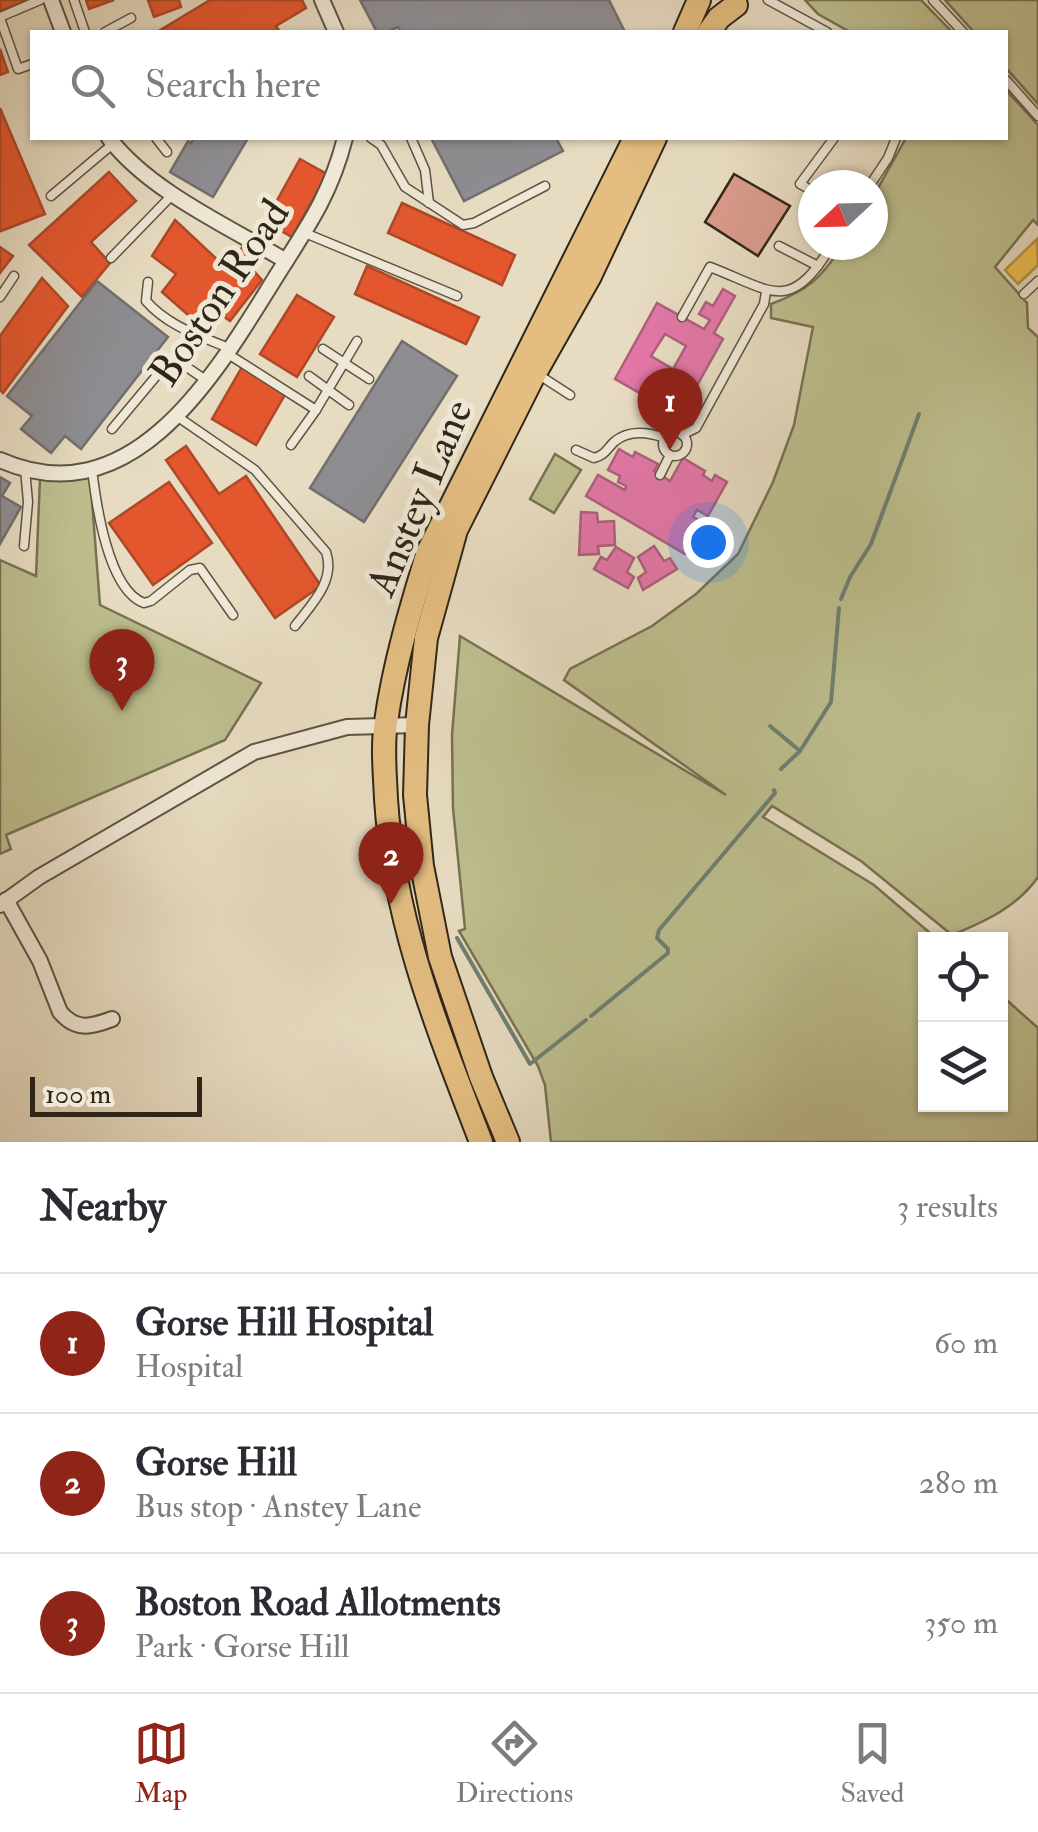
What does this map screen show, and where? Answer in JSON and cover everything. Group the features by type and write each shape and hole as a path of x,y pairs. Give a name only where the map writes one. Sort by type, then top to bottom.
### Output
{"main road":[{"path":"687,30 699,0"},
{"path":"710,30 737,2"},
{"name":"Anstey Lane","path":"481,1142 434,1019 401,914 389,844 385,726 406,624 428,552 634,140"},
{"name":"Anstey Lane","path":"508,1142 462,1023 430,915 415,795 426,638 456,530 535,373 590,276 654,140"}],"street":[{"path":"51,0 62,30"},
{"path":"322,0 335,30"},
{"path":"111,140 149,178 286,261"},
{"name":"Boston Road","path":"0,460 50,475 92,468 155,438 178,417 230,352 305,234 327,196 344,140"},
{"path":"112,1019 82,1027 60,1012 40,961 3,903 39,877 254,752 328,731 417,725"}],"lane":[{"path":"30,65 18,69 0,18 40,0"},
{"path":"74,0 85,30"},
{"path":"768,0 824,30"},
{"path":"786,0 800,15"},
{"path":"934,0 961,30"},
{"path":"108,30 131,18"},
{"path":"1008,82 1038,116"},
{"path":"51,196 111,140"},
{"path":"157,140 166,152"},
{"path":"374,140 381,145 399,181 467,226 545,186"},
{"path":"412,140 425,170 429,203"},
{"path":"810,170 833,140"},
{"path":"880,170 895,140"},
{"path":"111,258 174,193"},
{"path":"305,234 458,296"},
{"path":"779,246 818,266"},
{"path":"682,317 710,266 766,292 794,290 812,276 822,260"},
{"path":"0,296 14,276"},
{"path":"1024,294 1038,281"},
{"path":"148,282 146,301 156,312 230,352 316,410"},
{"path":"682,436 696,428 764,304 766,292"},
{"path":"291,446 358,341"},
{"path":"324,349 369,379"},
{"path":"112,428 168,362 178,361 207,381"},
{"path":"535,373 570,395"},
{"path":"309,376 349,405"},
{"path":"178,417 255,470 326,552 327,578 295,626"},
{"path":"576,450 594,458 606,454 616,440 633,433 665,438 675,432 686,444 684,450 670,455 664,448 665,438"},
{"path":"660,475 670,455"},
{"path":"92,468 105,547 135,599 144,603 151,600 190,570 200,568 233,615"},
{"path":"24,470 28,502 24,546"}],"green space":[{"path":"805,0 921,0 950,30 846,30 818,14"},
{"path":"945,0 1038,0 1038,104 1008,70 1008,30 972,30"},
{"path":"1008,92 1038,125 1038,225 1033,220 995,267 1027,303 1028,328 1038,337 1038,877 1011,905 959,932 948,932 861,861 772,806 763,817 874,885 929,932 918,932 918,1112 1008,1112 1008,1001 1038,1028 1038,1142 551,1142 545,1085 538,1066 459,931 465,929 453,808 452,735 460,636 726,795 564,680 570,669 652,626 696,594 738,554 773,482 794,425 813,327 771,318 771,304 813,282 832,260 888,260 888,170 905,140 1008,140"},
{"path":"555,454 581,470 554,513 530,499"},
{"path":"90,475 100,605 261,683 225,740 6,835 11,849 0,854 0,560 36,576 40,478"}],"building: Homes":[{"path":"1037,239 1038,265 1018,284 1005,270"}],"building: Shops":[{"path":"0,0 30,0 0,11"},
{"path":"86,0 114,0 89,9"},
{"path":"148,0 179,0 181,7 154,17"},
{"path":"210,0 302,0 306,8 276,26 279,30 160,30"},
{"path":"0,49 8,72 0,75"},
{"path":"0,108 45,214 1,231 0,228"},
{"path":"300,159 327,174 292,237 265,222"},
{"path":"109,172 136,201 91,242 110,263 82,297 29,245"},
{"path":"402,203 515,255 502,285 388,233"},
{"path":"175,220 222,264 246,243 262,257 253,270 262,280 230,321 208,305 196,322 162,292 176,274 152,256"},
{"path":"0,247 13,256 0,273"},
{"path":"367,266 479,317 466,344 355,294"},
{"path":"42,278 68,306 3,393 0,336"},
{"path":"297,295 334,317 297,377 260,354"},
{"path":"242,367 286,393 256,445 212,419"},
{"path":"186,446 219,494 246,476 321,586 275,618 166,460"},
{"path":"169,482 212,543 153,585 109,523"}],"building: Health":[{"path":"723,289 735,296 714,333 723,339 680,416 615,379 657,303 704,329 710,320 699,314 706,302 713,306","holes":["665,334 686,346 673,369 651,356"]},
{"path":"619,449 658,464 654,471 670,481 683,458 705,471 703,475 712,481 715,475 727,482 708,516 697,510 693,517 703,522 685,554 586,496 598,475 625,490 626,486 618,482 620,476 608,470"},
{"path":"581,512 597,513 598,522 614,521 615,545 598,546 599,554 579,555"},
{"path":"654,546 664,561 670,558 677,569 643,590 638,578 646,572 638,557"},
{"path":"616,547 634,558 627,572 634,577 628,588 594,569 601,557 607,560"}],"building: Industry":[{"path":"360,0 609,0 624,30 398,27 376,30"},
{"path":"247,140 213,197 170,172 188,141"},
{"path":"432,140 557,140 563,151 464,201"},
{"path":"97,281 168,337 81,449 65,436 51,453 21,429 32,416 7,396"},
{"path":"402,341 457,376 364,522 310,488"},
{"path":"0,477 10,483 2,496 21,507 0,544"}],"building: Other":[{"path":"734,174 790,206 758,256 705,222"}],"waterway":[{"path":"841,599 871,544 919,414"},
{"path":"781,769 800,751 831,702 839,608"},
{"path":"770,726 800,751"},
{"path":"591,1016 668,953 657,938 659,930 774,790"},
{"path":"457,938 530,1064 586,1020"}],"place":[{"name":"Gorse Hill Hospital","path":"670,450"},
{"name":"Boston Road Allotments","path":"122,711"},
{"name":"Gorse Hill","path":"391,904"}]}
